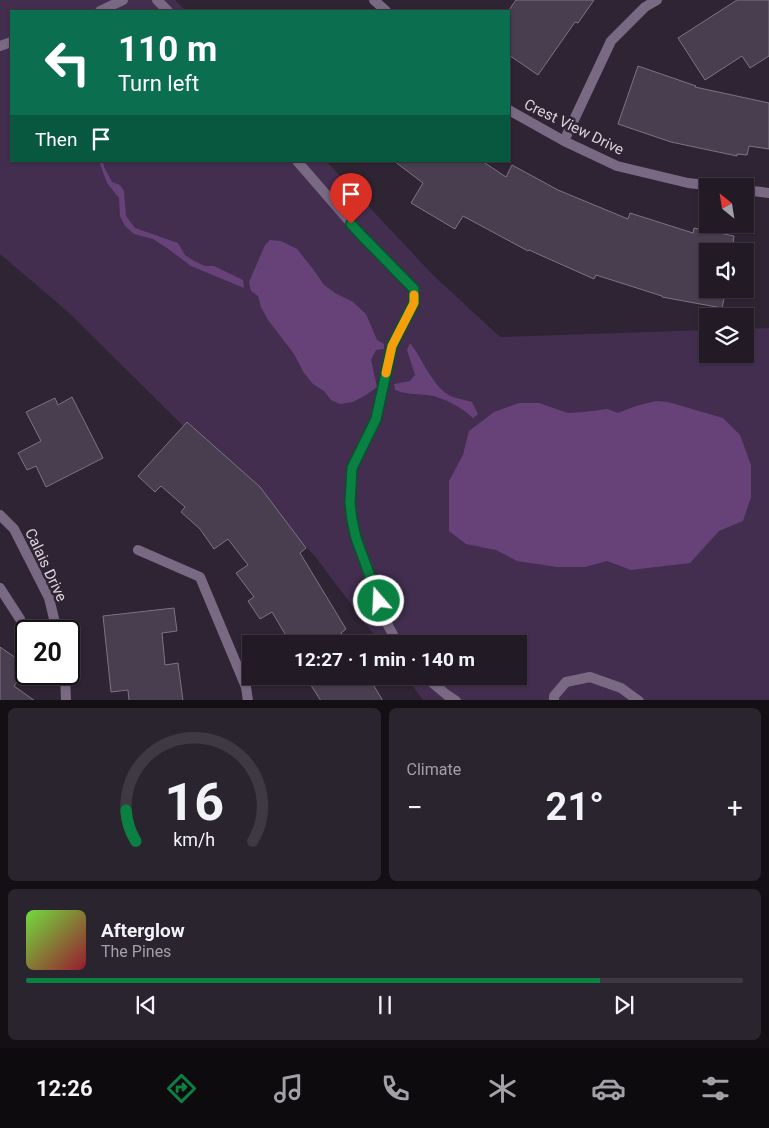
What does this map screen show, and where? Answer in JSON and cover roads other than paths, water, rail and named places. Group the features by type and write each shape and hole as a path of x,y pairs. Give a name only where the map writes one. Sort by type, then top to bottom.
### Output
{"street":[{"path":"102,10 123,0"},
{"path":"157,0 167,10"},
{"path":"374,0 385,10"},
{"path":"564,141 611,41 645,7 658,0"},
{"name":"Crest View Drive","path":"510,111 564,141 617,166 699,184"},
{"path":"299,162 363,237 414,289 414,303 392,346 376,419 352,468 350,503 356,538 383,616 393,635"},
{"path":"754,191 769,193"},
{"name":"Calais Drive","path":"0,515 14,529 49,598 54,620"},
{"path":"138,550 200,577 246,687 248,700"},
{"path":"0,588 20,619"},
{"path":"554,700 554,696 566,682 590,677 621,688 639,700"},
{"path":"65,685 66,700"},
{"path":"435,685 456,700"}]}
